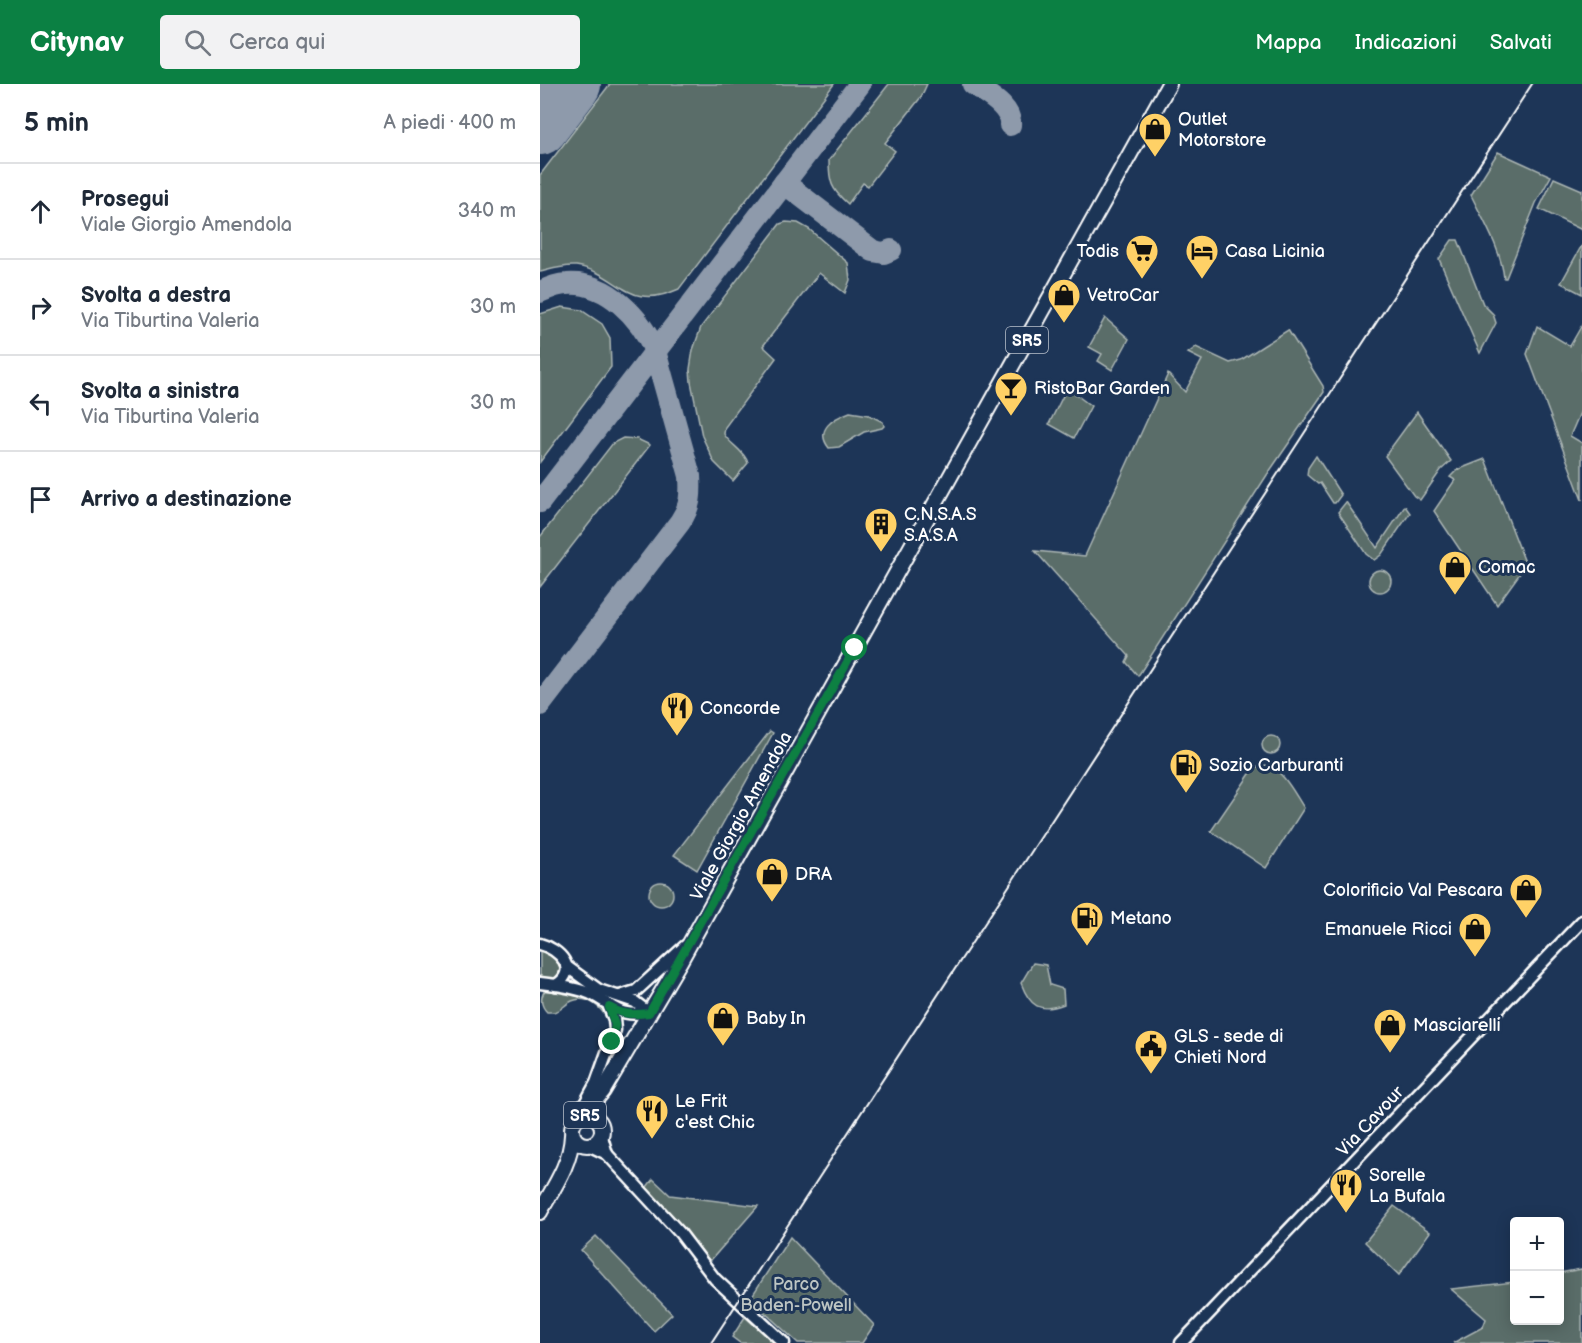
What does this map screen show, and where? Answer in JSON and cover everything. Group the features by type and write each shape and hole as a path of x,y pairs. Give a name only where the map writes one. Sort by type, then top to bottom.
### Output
{"main road":[{"name":"Viale Giorgio Amendola","path":"580,1117 603,1091 692,940 1169,84"},
{"name":"Viale Giorgio Amendola","path":"600,1127 603,1091"},
{"name":"SR5","path":"540,1212 566,1166 572,1145 572,1126 580,1117 591,1115 600,1127 597,1141 587,1145 566,1166"},
{"name":"SR5","path":"572,1135 577,1142 587,1145"}],"street":[{"name":"Via Cavour","path":"1181,1343 1582,921"},
{"path":"618,997 636,991 692,940"},
{"path":"540,944 558,953 566,966 599,990 635,1002 649,1013"},
{"path":"556,985 565,977 566,966"},
{"path":"540,983 587,992 622,1013 636,1015 649,1013"},
{"path":"580,1117 612,1042 615,1025 609,1007"},
{"path":"600,1127 607,1154"},
{"path":"587,1145 607,1154 680,1233 715,1279 784,1343"}],"green space":[{"path":"610,84 834,84 679,289 646,297 624,289 591,270 576,266 540,272 540,175"},
{"path":"889,84 927,84 921,97 885,143 895,151 868,186 863,183 848,204 832,185 829,160"},
{"path":"1498,152 1551,176 1536,203 1506,278 1504,278 1495,246 1471,195"},
{"path":"1554,178 1582,190 1582,230 1539,209"},
{"path":"798,223 809,229 848,263 850,280 845,293 819,273 763,346 776,358 725,427 724,434 748,463 733,481 714,462 702,436 691,382 690,369 693,350 701,327 780,224"},
{"path":"1452,240 1458,240 1483,304 1493,314 1496,323 1480,353 1439,259"},
{"path":"1582,245 1582,294 1561,283"},
{"path":"562,307 581,310 602,324 610,338 611,367 540,462 540,314"},
{"path":"1105,318 1129,339 1112,370 1098,361 1102,354 1089,347"},
{"path":"1582,325 1582,408 1570,436 1582,443 1582,500 1527,354 1537,326 1570,346"},
{"path":"1288,330 1323,386 1324,392 1267,475 1138,676 1126,662 1129,656 1035,551 1085,556 1168,374 1185,392 1202,360 1188,353 1196,347 1230,363 1241,360"},
{"path":"1067,388 1091,406 1074,438 1049,424"},
{"path":"850,412 869,415 883,422 884,426 864,432 839,447 829,448 825,441 825,430 832,421"},
{"path":"1417,412 1451,461 1441,470 1420,500 1414,496 1385,456"},
{"path":"623,438 637,439 650,445 540,587 540,537 613,443"},
{"path":"1316,456 1341,495 1335,503 1320,483 1318,484 1307,475 1308,468"},
{"path":"1485,459 1526,565 1497,605 1434,511 1455,480 1450,477 1457,470"},
{"path":"1346,502 1377,548 1405,506 1410,513 1381,555 1374,560 1366,554 1338,512"},
{"path":"1380,570 1388,573 1391,581 1388,589 1380,592 1372,589 1369,581 1372,573"},
{"path":"770,731 773,733 697,870 674,855"},
{"path":"1267,736 1275,736 1280,741 1278,752 1267,754 1262,749 1262,741"},
{"path":"1265,765 1283,776 1304,808 1266,868 1211,831 1254,768"},
{"path":"661,882 670,885 673,894 670,903 661,906 652,903 649,894 652,885"},
{"path":"540,951 550,954 557,960 560,968 556,978 540,977"},
{"path":"1033,963 1046,965 1050,985 1063,989 1064,1004 1042,1008 1028,998 1021,983"},
{"path":"545,990 592,999 600,1005 609,1019 607,1020 602,1011 593,1003 583,1000 572,1001 559,1010 547,1012 542,1001"},
{"path":"653,1179 670,1195 758,1206 710,1261 646,1188"},
{"path":"1394,1206 1430,1232 1399,1275 1365,1242"},
{"path":"596,1236 672,1314 654,1331 581,1250"},
{"name":"Parco Baden-Powell","path":"790,1237 874,1325 862,1343 798,1343 750,1299"},
{"path":"1582,1269 1582,1343 1453,1343 1483,1327 1486,1319 1451,1289 1510,1282 1510,1325 1564,1325 1564,1272"},
{"path":"745,1317 774,1343 740,1343 732,1337"}],"taxiway":[{"path":"540,502 860,84"},
{"path":"973,84 1003,107 1010,118 1010,125"},
{"path":"784,183 873,251 884,253 891,250"},
{"path":"540,292 563,284 582,285 596,289 621,304 641,326 655,351 690,476 690,500 684,516 540,705"}],"runway":[{"path":"540,127 573,84"}],"railway":[{"path":"711,1343 1532,84"}],"place":[{"name":"Outlet Motorstore","path":"1155,158"},
{"name":"Todis","path":"1142,280"},
{"name":"Casa Licinia","path":"1202,280"},
{"name":"VetroCar","path":"1064,324"},
{"name":"RistoBar Garden","path":"1011,417"},
{"name":"C.N.S.A.S S.A.S.A","path":"881,553"},
{"name":"Comac","path":"1455,596"},
{"name":"Concorde","path":"677,737"},
{"name":"Sozio Carburanti","path":"1186,794"},
{"name":"DRA","path":"772,903"},
{"name":"Colorificio Val Pescara","path":"1526,919"},
{"name":"Metano","path":"1087,947"},
{"name":"Emanuele Ricci","path":"1475,958"},
{"name":"Baby In","path":"723,1047"},
{"name":"Masciarelli","path":"1390,1054"},
{"name":"GLS - sede di Chieti Nord","path":"1151,1075"},
{"name":"Le Frit c'est Chic","path":"652,1140"},
{"name":"Sorelle La Bufala","path":"1346,1214"}],"route":[{"path":"612,1042 615,1025 609,1007 622,1013 636,1015 649,1013 855,648"}]}
